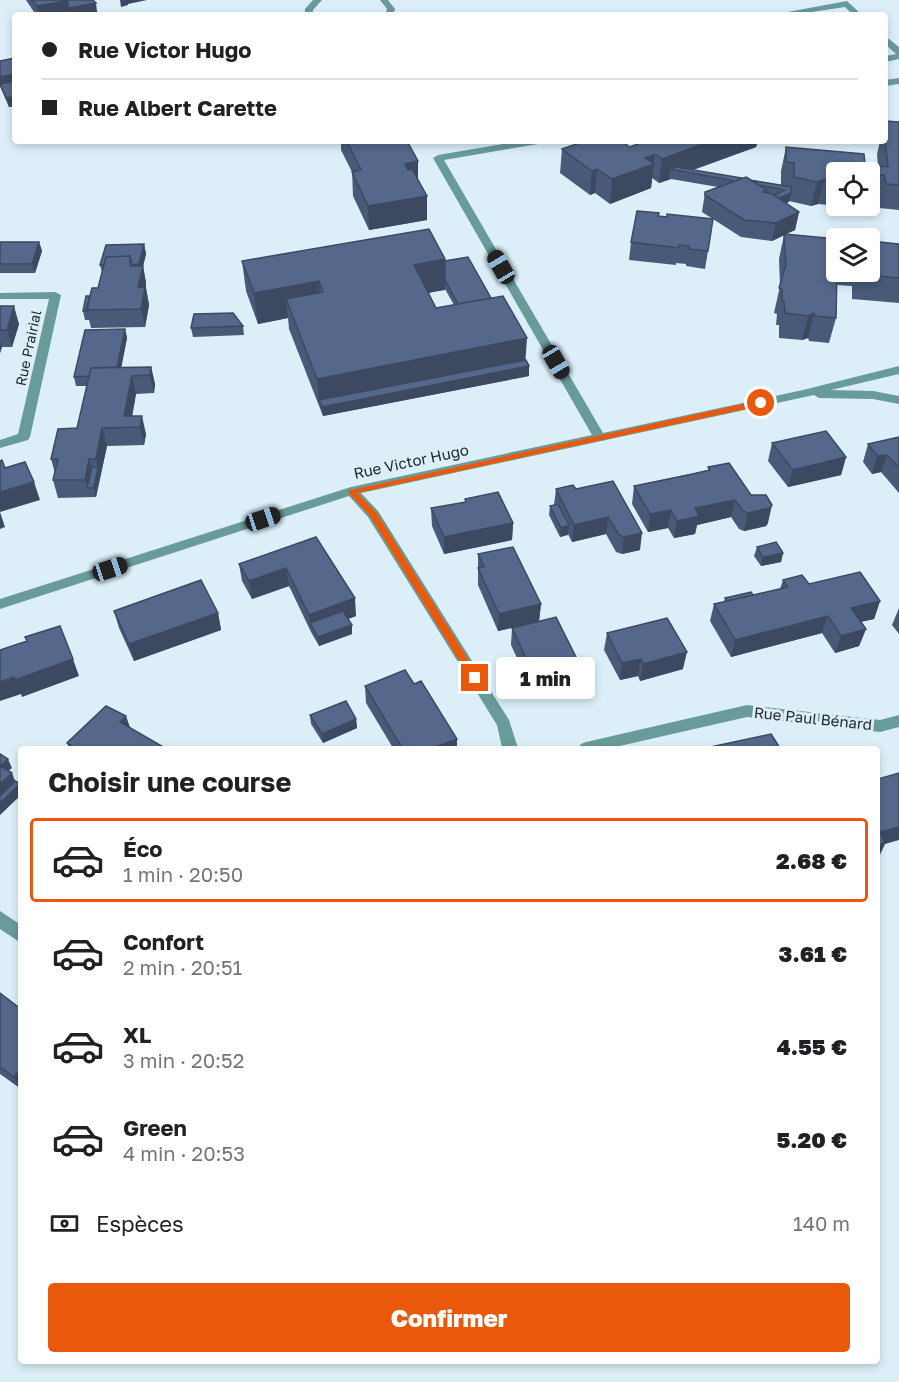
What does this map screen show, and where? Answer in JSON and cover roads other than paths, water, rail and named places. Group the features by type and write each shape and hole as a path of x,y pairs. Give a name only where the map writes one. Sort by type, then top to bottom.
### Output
{"street":[{"path":"308,12 318,0"},
{"path":"795,12 847,4 855,12"},
{"path":"888,42 899,52"},
{"path":"520,144 438,158 600,438"},
{"name":"Rue Prairial","path":"0,296 55,295 24,437 0,444"},
{"name":"Rue Victor Hugo","path":"0,604 351,491 804,394 856,379 899,370"},
{"name":"Rue Victor Hugo","path":"804,394 873,394 899,400"},
{"path":"351,491 373,514 504,724 510,746"},
{"name":"Rue Paul Bénard","path":"595,746 747,711 880,726 899,721"},
{"path":"0,920 18,933"}]}
